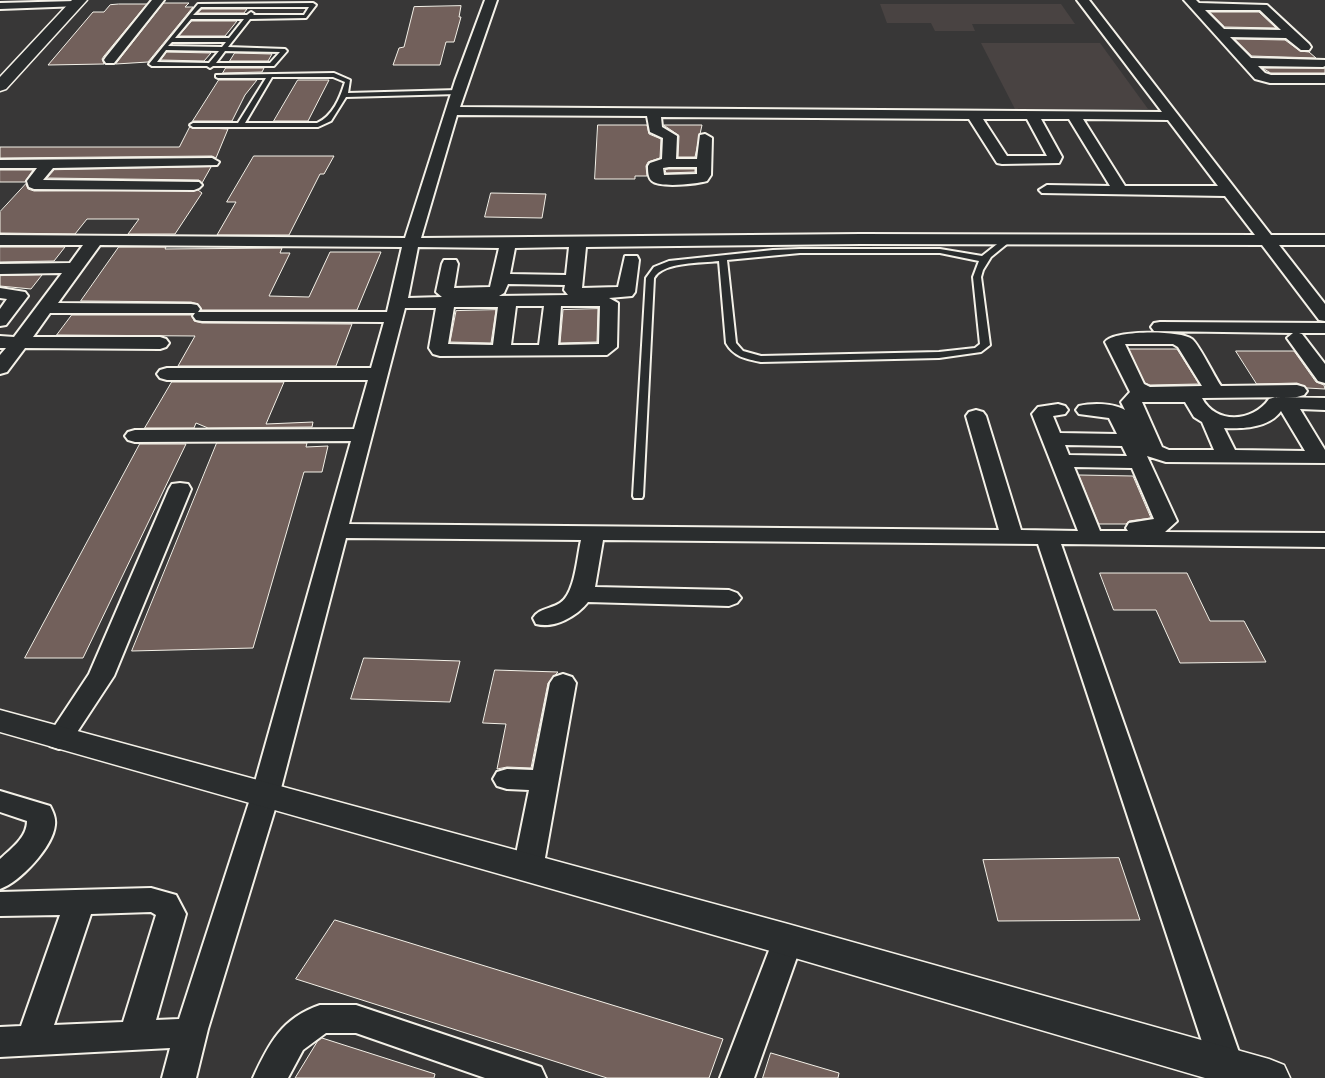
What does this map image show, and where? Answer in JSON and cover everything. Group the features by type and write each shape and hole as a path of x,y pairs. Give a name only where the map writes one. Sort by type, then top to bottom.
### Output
{"street":[{"path":"110,60 158,0"},
{"path":"179,1078 191,1033 265,796 396,310 411,243 455,102 491,0"},
{"path":"1083,0 1325,316"},
{"path":"0,6 78,2"},
{"path":"0,86 78,2"},
{"path":"1193,3 1258,6 1267,9 1288,30"},
{"path":"1193,3 1264,78 1325,79"},
{"path":"1208,19 1227,19"},
{"path":"1246,19 1276,19"},
{"path":"1220,33 1290,34 1305,47 1287,47"},
{"path":"1233,47 1251,47"},
{"path":"1313,53 1324,63"},
{"path":"1247,62 1324,63"},
{"path":"455,102 689,120"},
{"path":"974,115 1002,160 1054,160 1055,157 1032,115"},
{"path":"654,116 1170,116"},
{"path":"654,116 656,131 677,136 669,163 655,166 657,178 702,178 704,175 705,138"},
{"path":"1074,116 1120,190"},
{"path":"0,164 212,162"},
{"path":"49,163 34,181 34,184 194,185"},
{"path":"1038,174 1042,190 1228,191"},
{"path":"0,240 508,243 1009,239 1325,240"},
{"path":"0,368 95,241"},
{"path":"578,242 573,290 576,293 626,292 631,260"},
{"path":"450,264 445,292 496,292 508,243"},
{"path":"0,269 75,268"},
{"path":"500,278 574,280"},
{"path":"0,293 19,296 0,322"},
{"path":"45,308 196,312 396,310 446,302 599,300 609,303 608,347 600,351 444,351 438,348 446,302"},
{"path":"548,351 553,301"},
{"path":"501,351 508,302"},
{"path":"0,322 34,323"},
{"path":"1126,327 1325,328"},
{"path":"1223,338 1325,338"},
{"path":"1296,338 1325,377"},
{"path":"1214,391 1185,343 1180,340 1123,339 1114,342 1136,388 1140,391 1214,391 1325,391"},
{"path":"0,342 160,343"},
{"path":"167,374 378,374"},
{"path":"1322,457 1166,456 1159,454 1154,451 1131,402 1137,396 1187,396 1192,397 1200,412 1210,418 1228,421 1258,419 1272,412 1276,404 1325,404"},
{"path":"1287,404 1322,457"},
{"path":"1058,410 1045,411 1042,414 1090,533"},
{"path":"335,532 1048,539 1090,533 1156,528 1166,521 1119,415 1114,412 1086,410"},
{"path":"976,416 1012,538"},
{"path":"1210,418 1226,456"},
{"path":"135,436 361,435"},
{"path":"1052,439 1130,440"},
{"path":"1062,461 1139,462"},
{"path":"59,739 100,676 180,489"},
{"path":"1090,533 1325,540"},
{"path":"545,618 570,608 582,594 593,534"},
{"path":"1048,539 1229,1072"},
{"path":"582,594 729,598"},
{"path":"528,869 563,682"},
{"path":"0,721 59,739 788,940 1229,1072 1269,1078"},
{"path":"508,779 544,780"},
{"path":"0,800 40,814 43,821 39,836 0,877"},
{"path":"0,904 151,900 164,904 171,914 135,1036"},
{"path":"34,1040 80,901"},
{"path":"736,1078 788,940"},
{"path":"270,1078 290,1040 320,1019 356,1019 528,1078"},
{"path":"0,1042 191,1033"}],"lane":[{"path":"210,66 261,2"},
{"path":"164,48 279,49 284,51 272,66 154,66 153,63 164,48 171,40 189,17 198,6 204,4 261,2 313,5 303,17 189,17"},
{"path":"183,25 192,25"},
{"path":"235,25 244,25"},
{"path":"171,40 232,40"},
{"path":"193,126 318,125 325,123 344,95 348,81 340,77 218,76"},
{"path":"240,125 270,76"},
{"path":"344,95 455,102"},
{"path":"723,258 731,343 735,351 746,356 762,359 939,355 978,350 985,345 977,277 978,266 983,259 1009,239"},
{"path":"638,496 652,272 669,264 772,252 909,251 960,254 983,259"}],"shaded area":[{"path":"880,4 1061,4 1075,24 972,24 975,31 935,31 931,23 887,23"},
{"path":"981,43 1100,43 1148,109 1015,109"}],"building":[{"path":"164,3 189,3 185,7 193,7 148,62 116,64"},
{"path":"147,4 104,56 102,59 104,64 48,65 93,12 104,12 110,5"},
{"path":"461,6 459,17 461,17 454,42 446,42 440,65 393,65 399,48 404,47 414,7"},
{"path":"202,9 247,9 244,13 198,13"},
{"path":"1210,12 1259,12 1276,28 1225,27"},
{"path":"192,21 237,21 225,36 179,36"},
{"path":"1235,39 1285,40 1300,51 1309,52 1316,58 1252,56"},
{"path":"167,52 211,53 204,61 161,60"},
{"path":"235,53 272,54 268,61 230,61"},
{"path":"226,68 264,68 262,72 223,73"},
{"path":"1263,68 1325,68 1325,73 1271,73"},
{"path":"219,80 257,80 245,95 232,121 193,121"},
{"path":"298,80 329,80 308,121 274,121"},
{"path":"598,125 647,125 649,134 661,139 660,158 648,162 646,166 647,176 635,176 635,179 595,179"},
{"path":"664,125 702,125 695,157 678,157 679,136"},
{"path":"190,127 228,129 216,158 212,156 0,158 0,147 179,147"},
{"path":"254,156 334,156 324,174 320,174 289,235 217,235 236,202 227,202"},
{"path":"211,167 202,183 199,180 47,178 54,170"},
{"path":"695,169 695,172 666,173 665,170"},
{"path":"0,170 33,170 25,182 0,182"},
{"path":"26,184 28,189 34,191 198,190 202,193 175,234 128,234 139,219 87,219 75,234 0,233 0,212"},
{"path":"491,193 546,194 542,218 485,217"},
{"path":"0,247 65,247 54,261 0,262"},
{"path":"119,247 166,247 165,249 282,248 280,253 290,253 269,296 309,297 330,252 381,252 357,310 202,310 198,304 191,302 81,301"},
{"path":"42,275 31,289 0,286 0,276"},
{"path":"598,309 597,342 560,343 563,310"},
{"path":"496,310 491,343 450,342 456,311"},
{"path":"72,315 192,315 194,321 202,323 352,324 336,366 178,366 195,336 57,335"},
{"path":"1129,349 1177,349 1199,384 1150,385 1145,383"},
{"path":"1236,351 1294,351 1316,382 1324,385 1325,389 1307,388 1297,383 1257,384"},
{"path":"172,382 284,382 266,424 313,422 312,427 208,428 196,423 194,428 145,428"},
{"path":"217,443 307,443 306,447 328,446 322,472 304,472 253,648 132,651"},
{"path":"140,444 186,444 83,658 25,658"},
{"path":"1079,475 1133,476 1151,518 1129,521 1126,524 1099,524"},
{"path":"1100,573 1187,573 1210,621 1244,621 1266,662 1180,663 1156,610 1114,610"},
{"path":"364,658 460,661 450,702 351,699"},
{"path":"495,670 558,672 548,683 531,768 507,767 497,769 506,724 483,723"},
{"path":"1119,858 1140,920 998,921 983,860"},
{"path":"335,920 723,1039 709,1078 607,1078 296,979"},
{"path":"322,1038 435,1074 434,1078 295,1078 317,1042"},
{"path":"771,1053 839,1073 838,1078 763,1078"}]}
